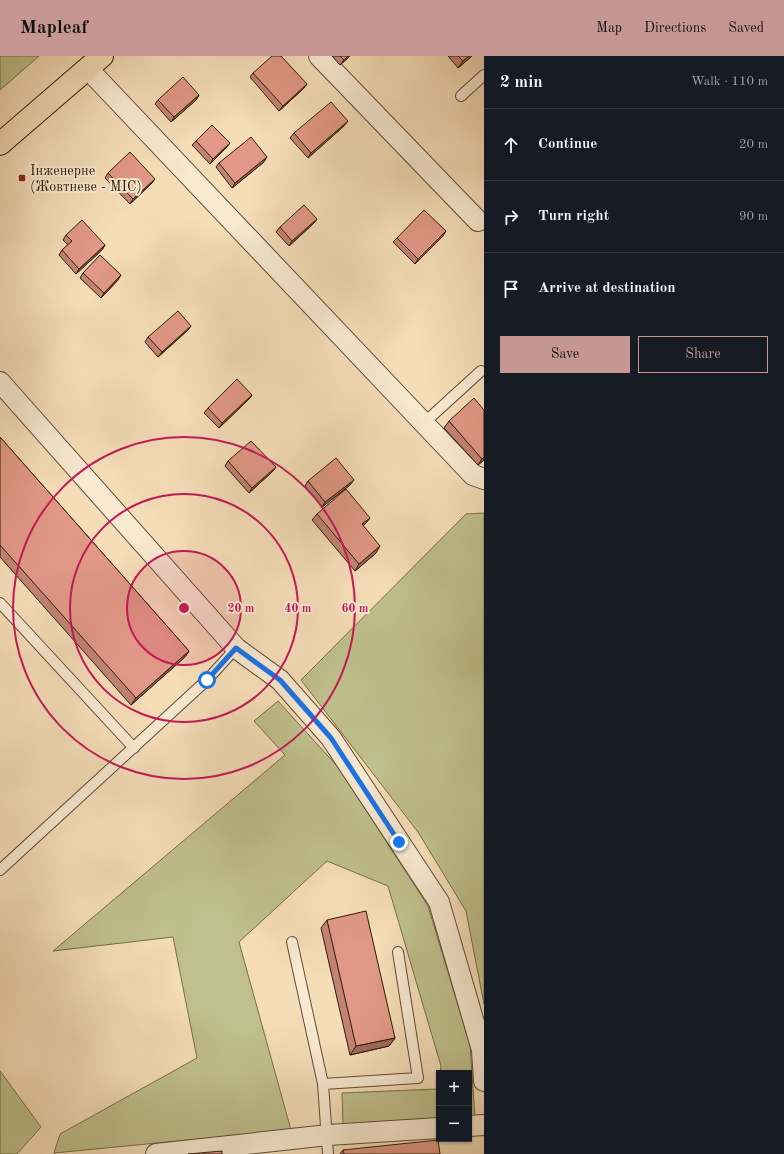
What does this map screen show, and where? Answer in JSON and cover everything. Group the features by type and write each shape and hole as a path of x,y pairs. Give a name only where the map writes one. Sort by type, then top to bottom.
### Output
{"main road":[{"path":"0,144 95,62"}],"street":[{"path":"319,56 481,218"},
{"path":"95,62 424,423 473,475 484,479"},
{"path":"0,382 236,648 280,680 331,738 439,902 482,1050 484,1081"},
{"path":"472,1126 484,1125"},
{"path":"156,1154 328,1145 436,1128"}],"lane":[{"path":"460,96 484,75"},
{"path":"424,423 481,371"},
{"path":"0,603 134,748"},
{"path":"0,870 207,680 236,648"},
{"path":"292,942 323,1084 328,1145"},
{"path":"323,1084 418,1078 398,952"}],"green space":[{"path":"0,56 39,56 0,90"},
{"path":"484,513 484,1004 466,911 418,832 301,680 466,514"},
{"path":"278,701 338,767 428,906 470,1045 472,1070 440,1070 441,1066 388,886 327,861 239,942 291,1130 54,1153 60,1134 197,1058 173,937 53,951 285,755 254,721"},
{"path":"0,1071 41,1127 17,1154 0,1154"},
{"path":"472,1074 475,1117 472,1117"},
{"path":"436,1089 436,1119 343,1125 342,1093"}],"building":[{"path":"272,56 281,56 307,84 283,106 253,73"},
{"path":"340,56 348,56 344,60"},
{"path":"458,56 469,56 463,61"},
{"path":"183,77 199,95 174,117 158,100"},
{"path":"331,102 348,121 311,153 294,133"},
{"path":"212,125 230,143 213,159 196,141"},
{"path":"251,137 267,157 235,183 219,163"},
{"path":"130,152 155,179 133,199 108,173"},
{"path":"304,205 317,219 292,241 280,227"},
{"path":"424,210 446,231 418,259 397,238"},
{"path":"82,220 105,245 79,269 62,250 72,241 66,235"},
{"path":"100,255 121,275 104,293 83,273"},
{"path":"178,311 191,326 162,352 148,337"},
{"path":"237,379 252,395 222,423 208,408"},
{"path":"474,398 484,410 484,457 482,459 449,421"},
{"path":"0,437 189,651 136,698 0,545"},
{"path":"251,441 276,467 252,488 228,461"},
{"path":"336,458 354,480 325,502 308,481"},
{"path":"346,489 370,518 362,524 380,546 359,564 317,514"},
{"path":"366,911 395,1038 356,1046 327,920"},
{"path":"436,1140 436,1142 438,1142 440,1154 344,1154 343,1150"},
{"path":"222,1151 222,1154 188,1154"}],"place":[{"name":"Інженерне (Жовтневе - МІС)","path":"22,178"}],"route":[{"path":"207,680 236,648 280,680 331,738 399,842"}]}
